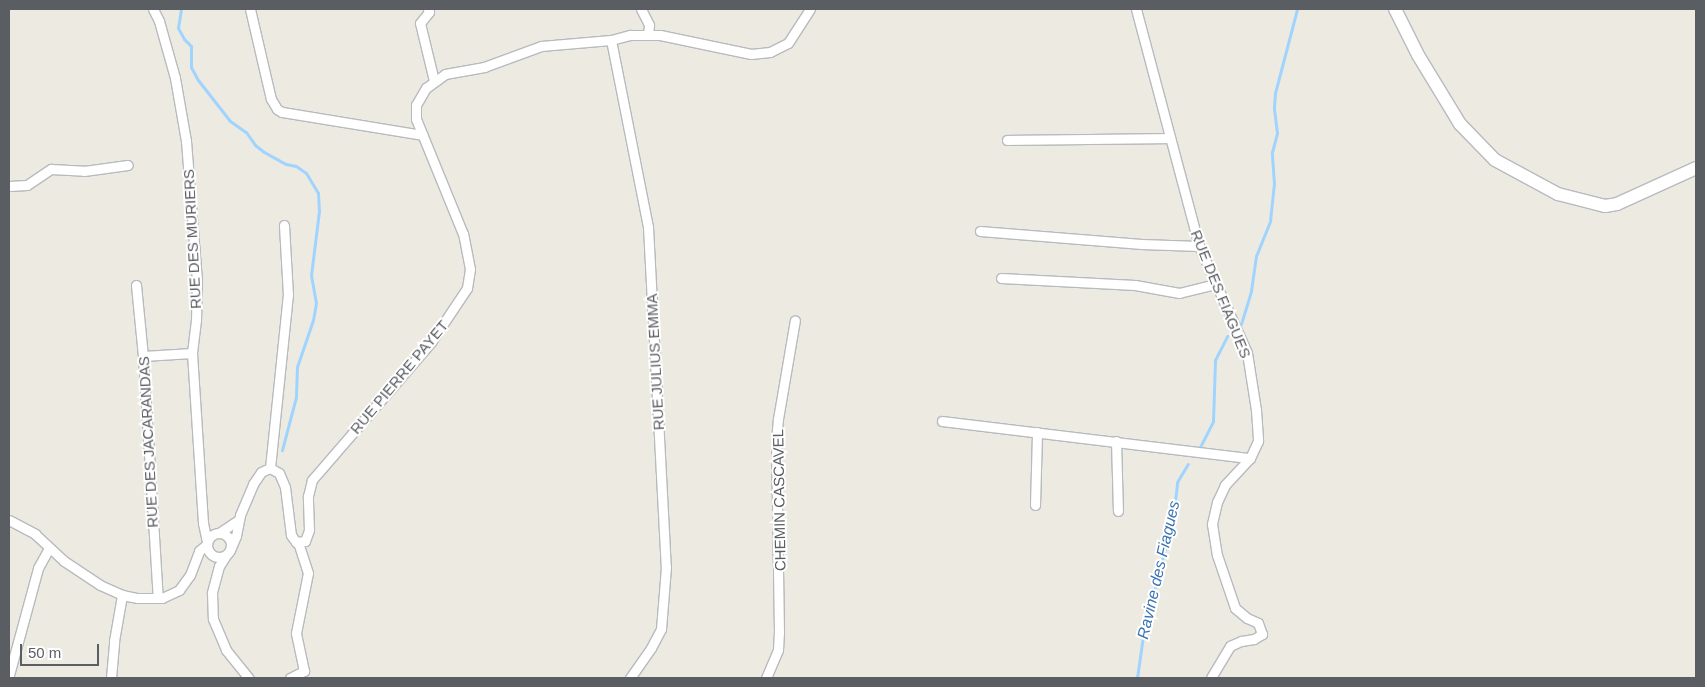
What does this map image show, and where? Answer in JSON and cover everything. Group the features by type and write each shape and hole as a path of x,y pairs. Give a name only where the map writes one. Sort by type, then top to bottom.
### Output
{"main road":[{"path":"1395,9 1418,55 1460,124 1495,160 1558,194 1605,206 1617,204 1696,168"}],"street":[{"name":"RUE DES MURIERS","path":"153,9 159,21 174,78 186,141 197,280 196,320 192,353 206,540"},
{"path":"250,9 271,99 277,110 422,135"},
{"path":"428,9 429,12 420,23 434,81"},
{"path":"641,9 649,24 648,34"},
{"name":"RUE PIERRE PAYET","path":"298,543 305,541 308,534 308,496 312,480 432,342 467,288 470,269 463,234 416,119 416,105 419,97 434,81 445,74 484,67 541,46 611,40 648,34 736,52 751,54 770,52 788,43 810,9"},
{"name":"RUE DES FIAGUES","path":"1136,9 1200,246 1215,284 1247,353 1256,410 1258,441 1250,458 1225,485 1217,502 1212,524 1217,555 1235,608 1247,618 1258,623 1262,634 1254,639 1241,641 1230,646 1211,678"},
{"name":"RUE JULIUS EMMA","path":"611,40 648,227 666,567 661,629 651,648 630,678"},
{"path":"1007,140 1170,138"},
{"path":"9,186 27,185 51,169 84,171 128,166"},
{"path":"270,468 288,295 284,225"},
{"path":"980,231 1141,244 1200,246"},
{"path":"1001,278 1135,285 1179,293 1215,284"},
{"name":"RUE DES JACARANDAS","path":"136,285 143,356 158,598"},
{"name":"CHEMIN CASCAVEL","path":"766,678 778,650 778,419 795,320"},
{"path":"143,356 192,353"},
{"path":"942,420 1250,458"},
{"path":"1035,505 1037,432"},
{"path":"1116,441 1118,511"},
{"path":"270,468 282,478 285,487 289,528 294,540 298,543 308,573 296,633 304,671 290,678"},
{"path":"249,678 226,650 215,627 211,611 212,593 220,566 236,536 238,520 257,477 261,472 270,468"},
{"path":"9,520 35,534 49,548 100,585 122,595 138,598 158,598 179,590 190,574 199,551 206,540 238,520"},
{"path":"218,534 229,539 228,552"},
{"path":"206,540 220,566"},
{"path":"9,675 38,568 49,548"},
{"path":"195,560 228,552"},
{"path":"111,678 114,641 122,595"}],"waterway":[{"path":"181,9 178,28 184,39 191,46 191,67 198,80 230,121 246,132 255,145 264,152 286,164 296,166 306,173 318,193 319,211 311,275 316,303 313,320 297,367 296,397 282,450"},
{"name":"Ravine des Fiagues","path":"1241,324 1251,291 1256,256 1270,221 1274,184 1272,152 1277,133 1274,107 1275,93 1297,9"},
{"name":"Ravine des Fiagues","path":"1200,447 1213,421 1215,360 1227,336"},
{"name":"Ravine des Fiagues","path":"1137,678 1143,636 1173,517 1177,482 1188,464"}]}
